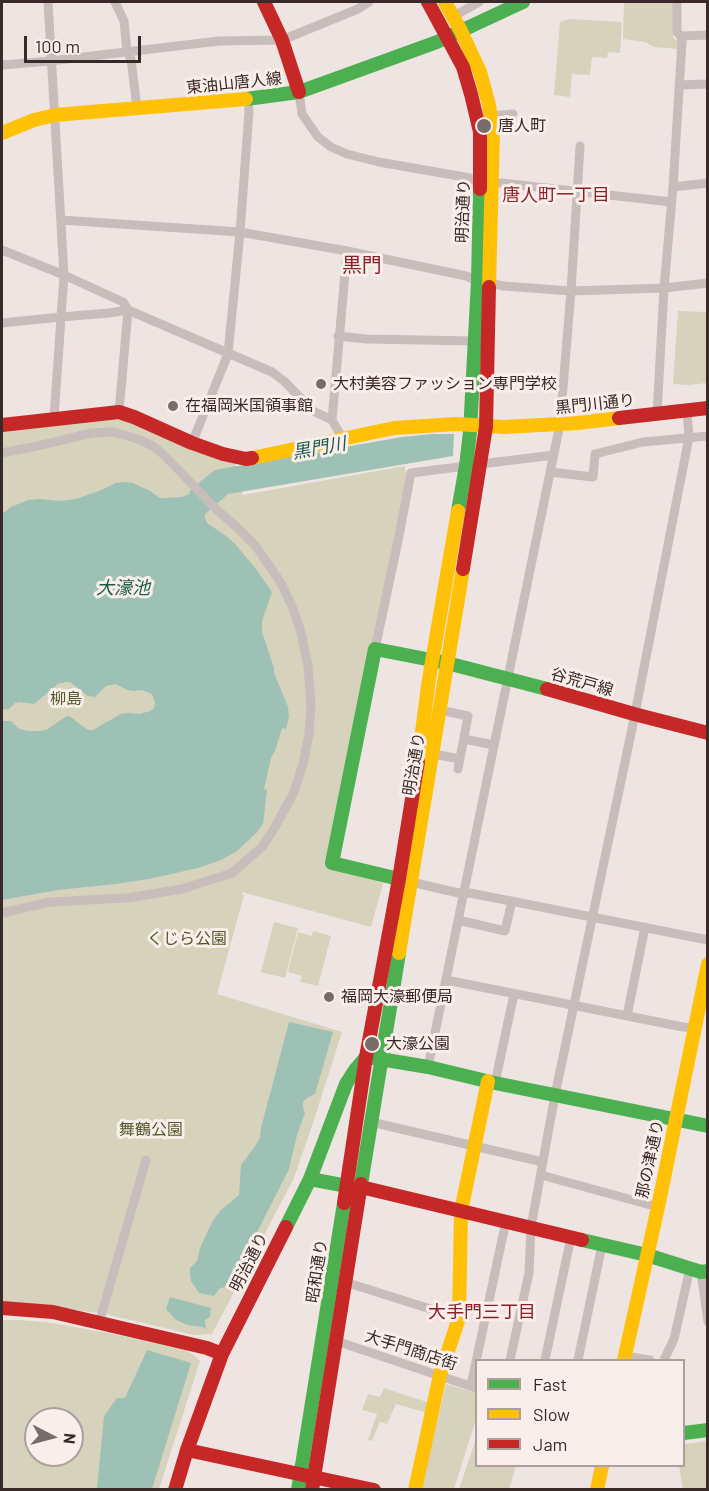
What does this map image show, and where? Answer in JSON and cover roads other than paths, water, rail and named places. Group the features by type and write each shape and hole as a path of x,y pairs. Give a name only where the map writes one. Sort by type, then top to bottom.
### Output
{"street":[{"path":"48,2 64,275 54,418"},
{"path":"115,2 124,21 137,108"},
{"path":"264,2 282,40 299,92 302,114 318,137 331,147 347,154 379,162 470,177 486,183 671,202"},
{"path":"2,65 219,42 282,40 357,5 369,2"},
{"name":"明治通り","path":"428,2 462,67 476,110 480,132 481,165 486,183"},
{"name":"明治通り","path":"381,1059 400,950 405,881 432,660 474,462 486,430 483,282 486,183 493,131 480,72 462,31 445,2"},
{"path":"454,16 480,2"},
{"name":"東油山唐人線","path":"2,133 55,115 248,99 299,92 448,37 462,31 501,6 523,2"},
{"path":"657,414 682,42 677,32 677,2"},
{"path":"681,36 708,35"},
{"path":"679,85 708,84"},
{"path":"192,443 228,354 240,232 248,99"},
{"path":"491,116 513,114"},
{"path":"428,1067 560,424 580,146"},
{"path":"673,187 708,183"},
{"path":"62,220 240,232 347,251 466,276 483,282 571,291 664,288 708,283"},
{"path":"2,250 123,302 128,310 119,412 2,425"},
{"path":"343,439 332,420 347,251"},
{"name":"明治通り","path":"175,1490 222,1354 310,1179 346,1084 366,1057 433,754 440,710 474,462 470,429 474,341 483,282"},
{"path":"2,323 128,310 272,372 313,411 332,420"},
{"path":"338,336 366,339 474,341"},
{"name":"黒門川通り","path":"119,412 192,443 246,459 394,428 427,424 456,424 470,429 486,430 708,408"},
{"path":"510,1359 529,1272 531,1227 555,1095 689,437 687,411"},
{"path":"2,453 91,433 113,432 141,440 154,447 255,545 285,591 301,632 308,666 311,706 309,734 294,792 262,847 232,873 182,889 126,898 50,902 2,913"},
{"path":"550,472 593,477 595,454 643,442 708,436"},
{"path":"554,454 474,462 411,473 332,862 463,894 470,893 708,940"},
{"name":"谷荒戸線","path":"375,649 508,678 708,733"},
{"path":"433,754 459,764 468,716 440,710"},
{"path":"464,739 494,745"},
{"path":"458,920 505,931 512,901"},
{"path":"627,1016 645,927"},
{"name":"那の津通り","path":"624,1358 695,1028 703,1014 708,964"},
{"path":"446,980 695,1028"},
{"path":"415,1490 440,1375 459,1318 461,1211 474,1146 514,994"},
{"path":"366,1057 428,1067 708,1126"},
{"name":"昭和通り","path":"298,1490 309,1480 336,1341 345,1282 366,1057"},
{"name":"昭和通り","path":"309,1480 354,1186 371,1122 381,1059"},
{"path":"371,1122 543,1162"},
{"path":"99,1323 146,1160"},
{"path":"541,1175 658,1207"},
{"path":"310,1179 354,1186 506,1221 699,1270"},
{"path":"479,1359 506,1221"},
{"path":"544,1359 571,1237"},
{"path":"578,1359 602,1245"},
{"path":"699,1270 708,1322"},
{"path":"664,1359 699,1270"},
{"path":"345,1282 459,1318"},
{"path":"2,1308 53,1312 207,1348 222,1354"},
{"name":"大手門商店街","path":"336,1341 474,1387"},
{"path":"685,1433 708,1431"},
{"path":"187,1450 309,1480 374,1490"},
{"path":"597,1490 602,1467"}],"water":[{"name":"大濠池","path":"454,434 453,456 228,494 205,514 207,523 235,544 272,592 262,621 262,632 274,673 288,707 289,716 286,729 282,728 271,758 264,789 267,790 263,824 237,851 221,860 198,868 149,879 58,890 2,900 2,721 11,721 18,728 27,731 39,731 46,730 67,716 88,730 93,730 121,714 140,714 150,711 154,708 155,702 152,694 142,690 127,690 116,684 106,686 95,697 88,696 70,682 65,682 58,684 34,704 19,702 9,709 2,710 2,514 11,507 28,500 76,499 124,482 133,483 160,498 182,497 189,494 215,470 402,437"},
{"path":"289,1022 333,1032 315,1094 303,1102 305,1113 289,1169 242,1262 233,1270 227,1286 219,1289 214,1296 199,1293 191,1281 190,1268 197,1261 200,1248 212,1222 220,1211 239,1195 241,1165 260,1138"},
{"path":"170,1297 211,1308 210,1317 205,1320 206,1329 176,1320 166,1309"},
{"path":"147,1350 191,1363 152,1489 97,1489 104,1416 117,1398 125,1398"}],"place":[{"name":"唐人町","path":"484,126"},
{"name":"大村美容ファッション専門学校","path":"321,384"},
{"name":"在福岡米国領事館","path":"173,406"},
{"name":"福岡大濠郵便局","path":"329,997"},
{"name":"大濠公園","path":"372,1044"}],"district":[{"name":"唐人町一丁目","path":"556,195"},
{"name":"黒門","path":"362,265"},
{"name":"大手門三丁目","path":"482,1312"}],"water label":[{"name":"黒門川","path":"319,448"}],"park label":[{"name":"柳島","path":"66,699"},
{"name":"くじら公園","path":"187,939"},
{"name":"舞鶴公園","path":"151,1130"}]}
